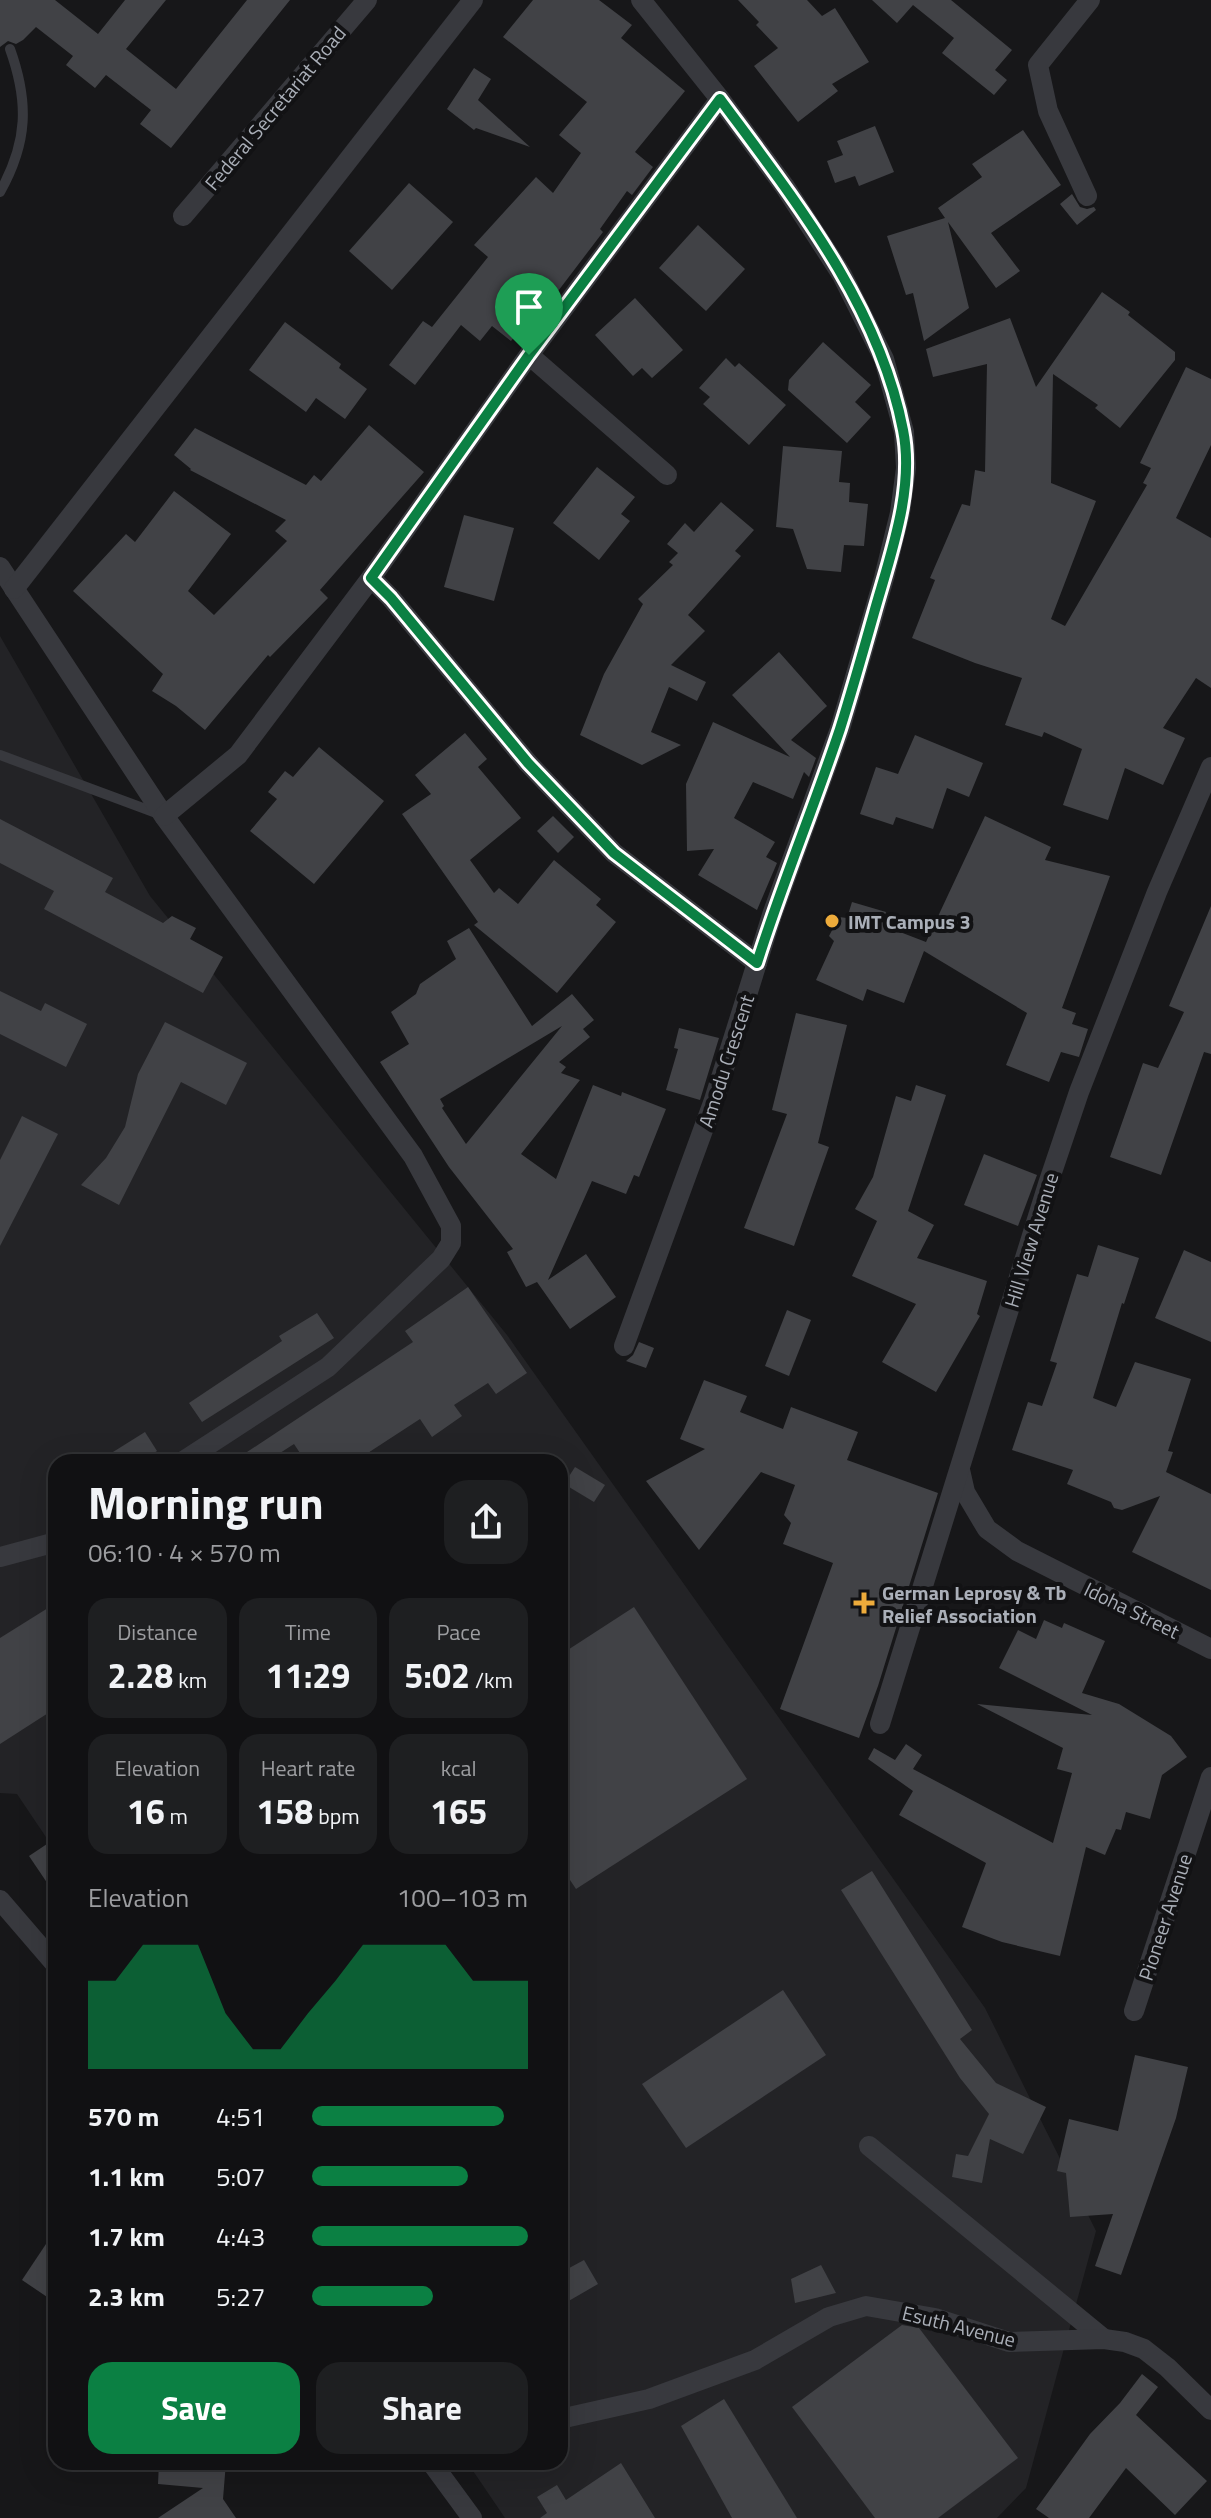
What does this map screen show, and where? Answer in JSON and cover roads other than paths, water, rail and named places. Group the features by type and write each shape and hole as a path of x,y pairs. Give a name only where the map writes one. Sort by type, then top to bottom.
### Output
{"street":[{"name":"Federal Secretariat Road","path":"183,216 367,0"},
{"path":"14,589 473,0"},
{"name":"Amodu Crescent","path":"624,1346 714,1100 757,963 840,729 884,578 900,513 906,468 904,432 884,359 842,275 785,187 641,0"},
{"path":"1087,196 1048,111 1038,65 1090,0"},
{"path":"164,816 238,755 720,99"},
{"path":"529,355 667,475"},
{"path":"0,567 164,816 413,1156 451,1226 451,1243 441,1259 328,1367 194,1454"},
{"path":"371,578 528,763 614,853 757,963"},
{"name":"Hill View Avenue","path":"880,1724 1079,1092 1157,892 1210,771"},
{"name":"Idoha Street","path":"960,1470 965,1492 987,1529 1017,1551 1211,1649"},
{"path":"0,1557 48,1544"},
{"name":"Pioneer Avenue","path":"1134,2011 1211,1777"},
{"path":"0,1900 48,1956"},
{"path":"869,2146 1104,2339"},
{"name":"Esuth Avenue","path":"568,2417 649,2399 755,2360 829,2317 866,2306 935,2318 1009,2342 1104,2339 1125,2342 1144,2349 1167,2367 1211,2410"},
{"path":"437,2470 472,2518"}],"lane":[{"path":"2,184 14,168 24,122 24,95 10,49"},
{"path":"0,755 164,816"}],"place":[{"name":"IMT Campus 3","path":"832,921"},
{"name":"German Leprosy & Tb Relief Association","path":"864,1603"}]}
